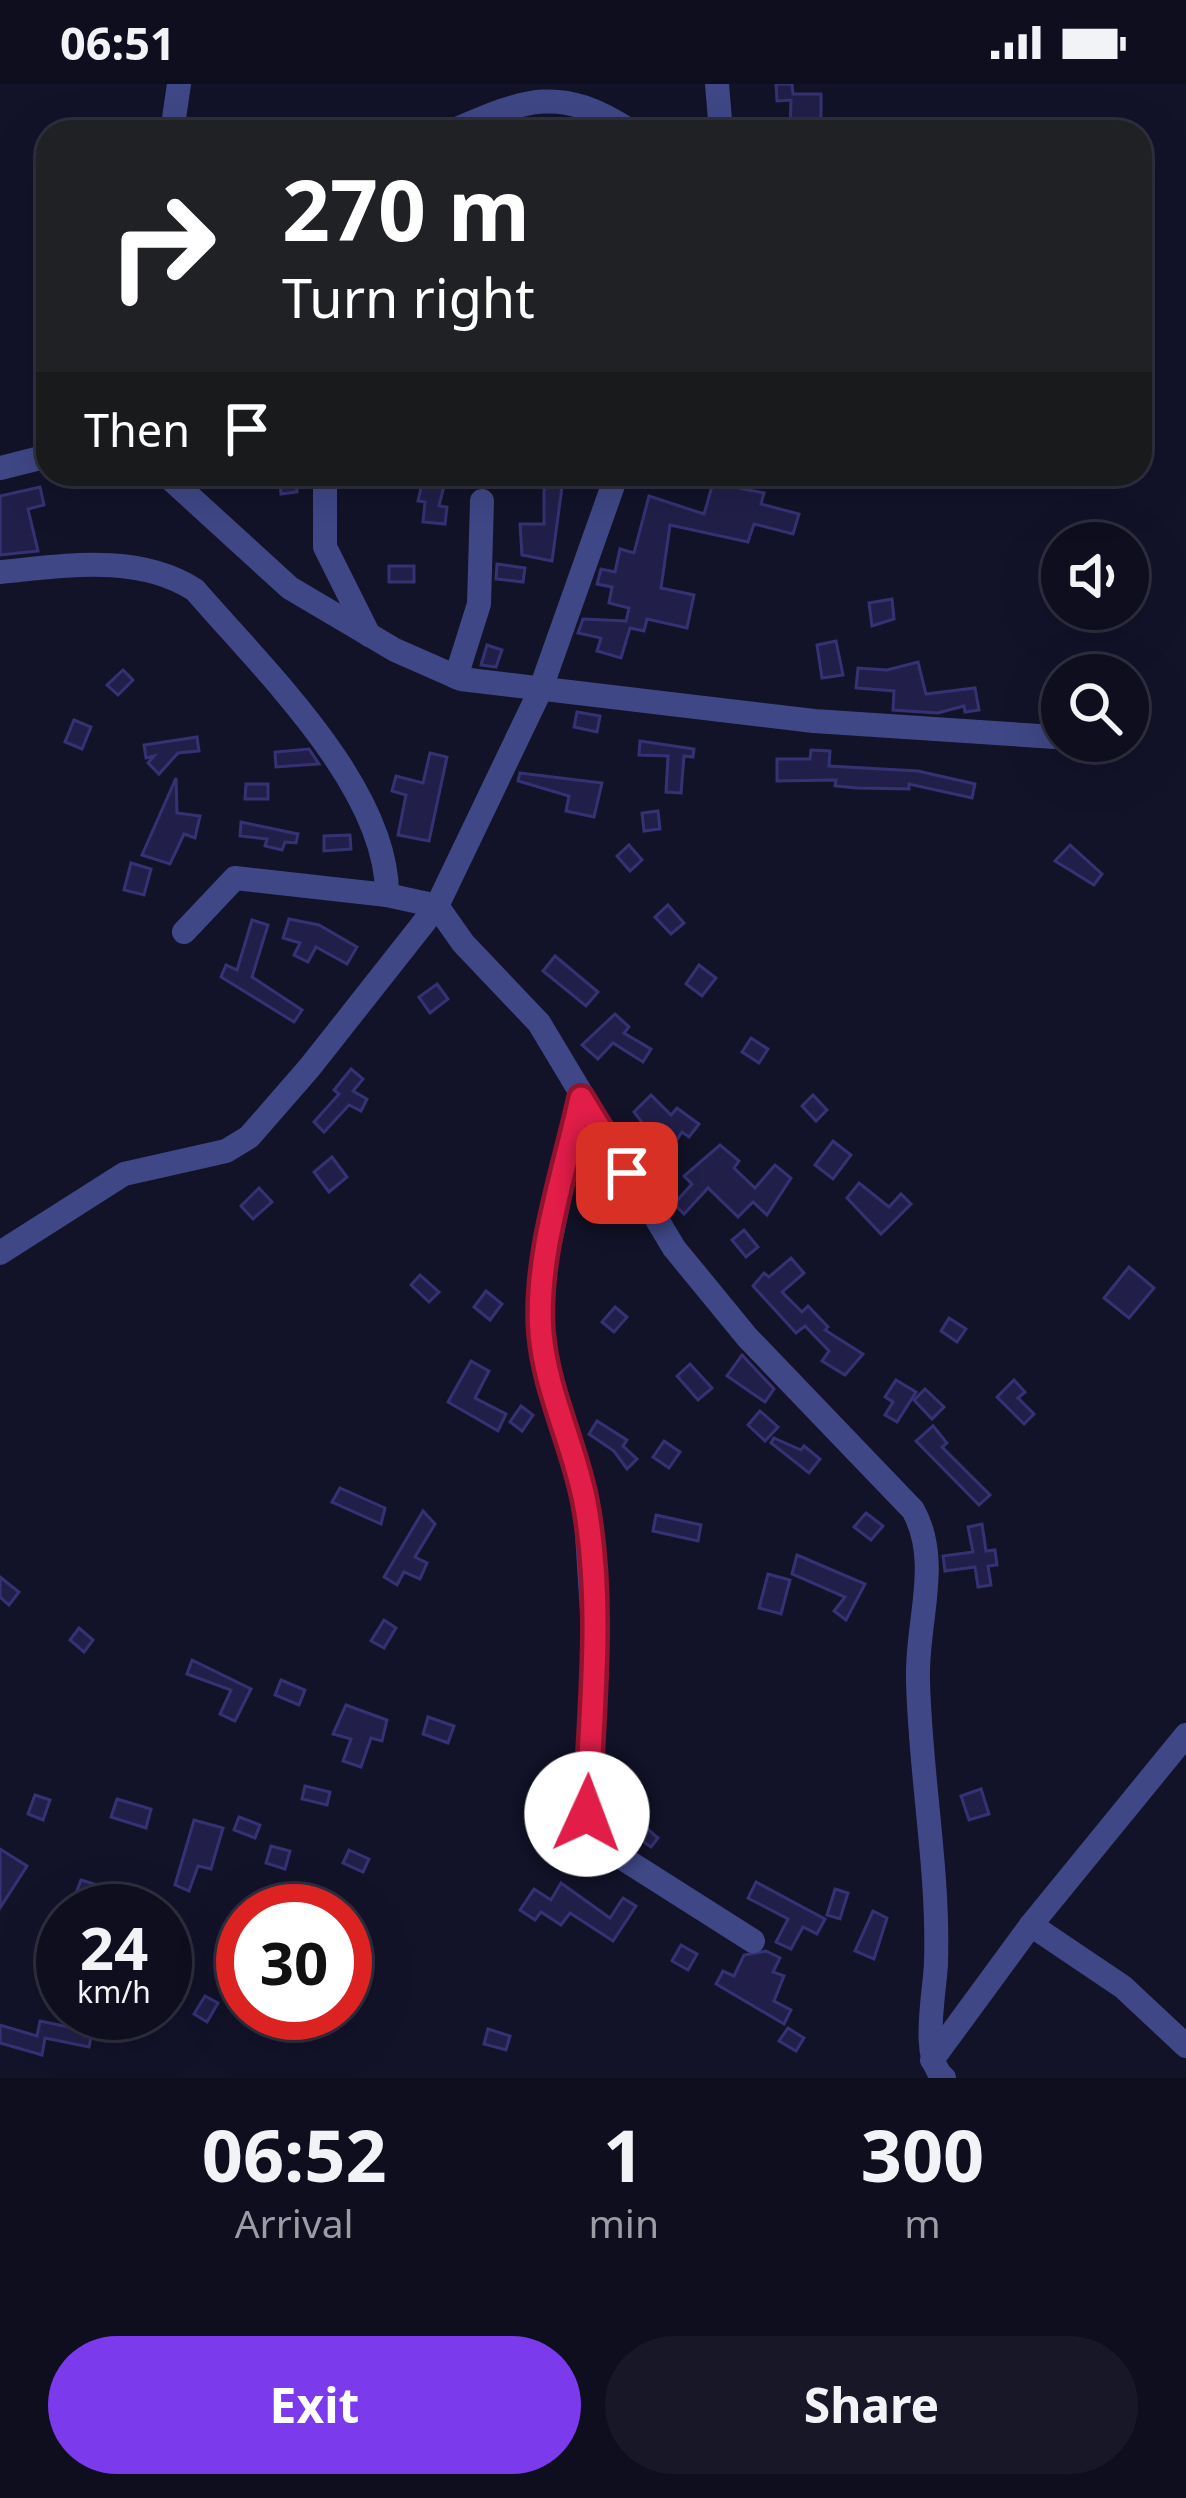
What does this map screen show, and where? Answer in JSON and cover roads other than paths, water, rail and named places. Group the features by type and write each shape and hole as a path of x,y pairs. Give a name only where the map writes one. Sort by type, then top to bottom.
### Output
{"street":[{"path":"174,120 178,84"},
{"path":"717,84 720,120"},
{"path":"477,120 508,106 579,92 616,120"},
{"path":"0,468 36,459"},
{"path":"178,486 290,588 370,635 456,676 540,691 814,721 1041,736"},
{"path":"325,486 325,548 370,635"},
{"path":"0,1253 124,1174 207,1157 249,1137 437,906 540,691 613,486"},
{"path":"456,676 479,604 482,501"},
{"path":"0,572 135,567 172,575 195,590 343,770 378,843 387,895"},
{"path":"184,932 235,878 387,895 437,906 463,944 539,1023 674,1248 747,1337 883,1473 926,1533 929,1560 917,1664 937,1935 938,2069"},
{"path":"581,1098 541,1284 541,1331 548,1377 585,1503 593,1642 587,1814 605,1847 753,1941"},
{"path":"938,2069 1030,1925 1186,1735"},
{"path":"1030,1925 1123,1987 1186,2046"}]}
